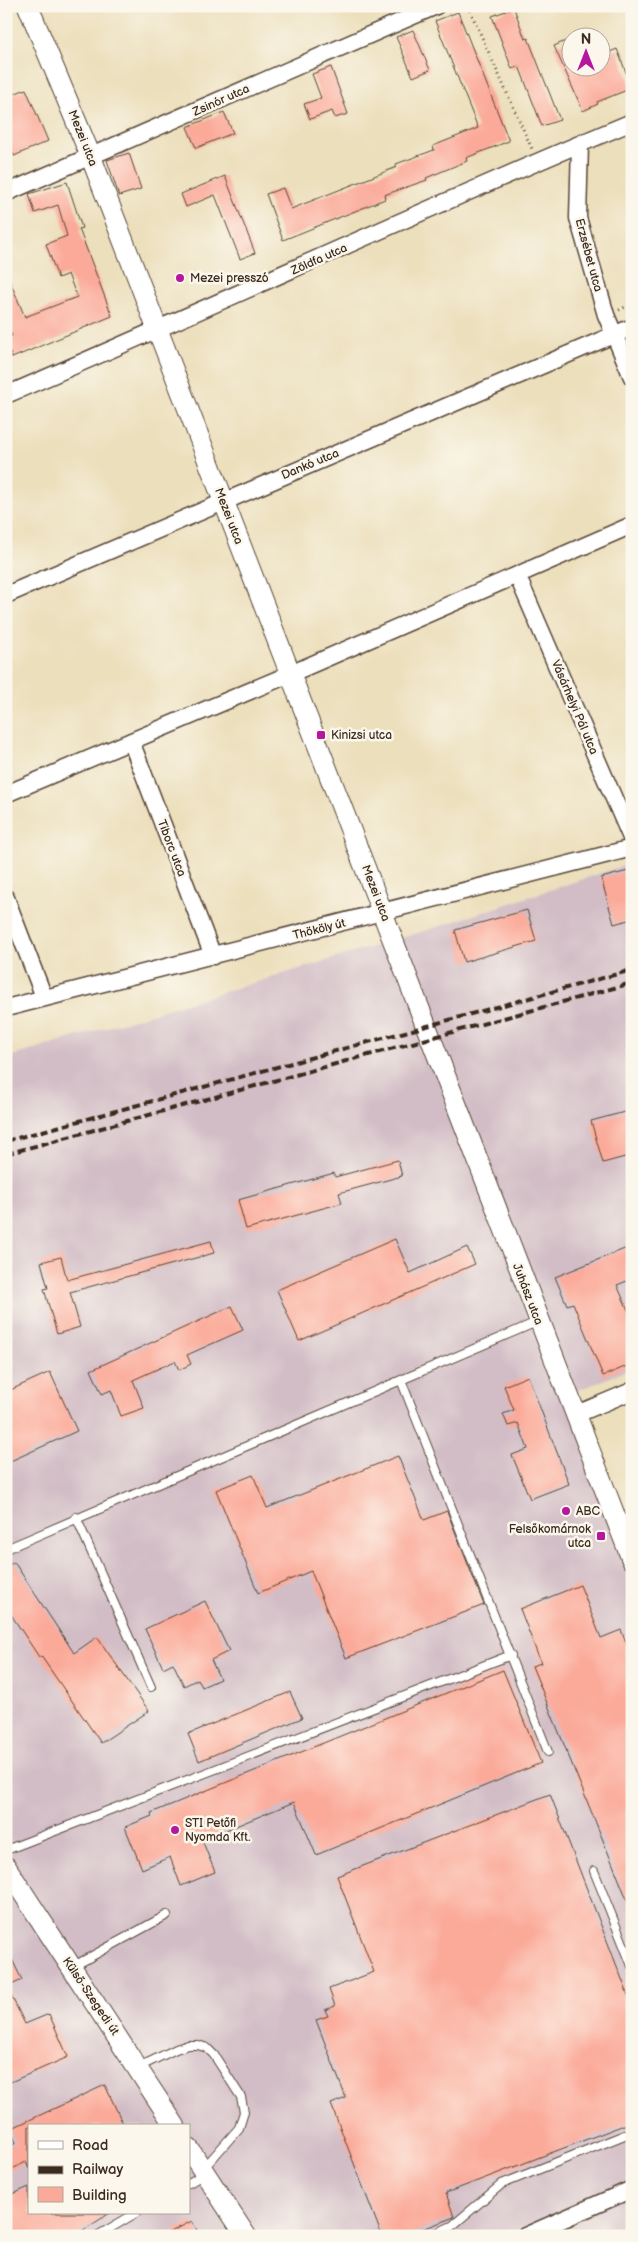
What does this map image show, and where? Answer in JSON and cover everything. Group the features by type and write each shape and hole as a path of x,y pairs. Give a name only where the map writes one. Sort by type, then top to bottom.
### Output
{"street":[{"name":"Mezei utca","path":"28,6 91,157 427,1026"},
{"name":"Zsinór utca","path":"6,193 436,6"},
{"name":"Zöldfa utca","path":"6,395 157,331 537,162 632,122"},
{"name":"Erzsébet utca","path":"580,144 578,218 606,315 632,377"},
{"name":"Dankó utca","path":"6,595 225,503 248,490 632,327"},
{"path":"6,794 290,674 632,525"},
{"name":"Vásárhelyi Pál utca","path":"517,575 632,840"},
{"name":"Tiborc utca","path":"131,741 213,956"},
{"name":"Thököly út","path":"6,1008 632,848"},
{"path":"6,898 44,997"},
{"name":"Juhász utca","path":"427,1026 632,1560"},
{"path":"577,1414 632,1391"},
{"name":"Külső-Szegedi út","path":"6,1867 139,2067 174,2124"},
{"path":"190,2152 198,2175 246,2236"},
{"path":"525,2236 632,2189"}],"lane":[{"path":"6,1549 76,1517 539,1321"},
{"path":"401,1380 548,1752"},
{"path":"76,1517 151,1687"},
{"path":"6,1850 511,1655"},
{"path":"594,1871 632,1966"},
{"path":"72,1968 167,1915"},
{"path":"139,2067 176,2049 188,2045 198,2045 207,2048 214,2055 241,2097 244,2112 239,2128 198,2175"},
{"path":"430,2236 452,2226 502,2184 632,2132"},
{"path":"97,2236 134,2214"}],"path":[{"path":"468,6 537,162"}],"shaded area":[{"path":"632,863 632,1368 572,1393 632,1544 632,2236 6,2236 6,1058 434,928"}],"building":[{"path":"514,8 525,39 528,38 560,120 542,126 519,66 512,69 492,16"},
{"path":"458,12 509,141 466,158 467,161 426,178 427,180 384,195 385,199 283,240 266,194 283,188 291,209 397,167 396,164 434,150 433,146 478,128 435,21"},
{"path":"413,30 430,70 413,77 396,37"},
{"path":"560,43 560,59 554,46"},
{"path":"617,49 632,88 597,102 598,104 583,111 568,78 610,78 610,52"},
{"path":"331,67 348,114 335,118 332,111 310,119 304,104 321,98 312,74"},
{"path":"26,89 48,141 14,156 6,138 6,121 12,118 6,106 6,97"},
{"path":"224,112 233,133 196,148 187,127"},
{"path":"129,153 141,189 119,196 107,160"},
{"path":"225,176 255,253 240,259 215,195 186,207 181,194"},
{"path":"67,182 82,228 79,229 112,316 12,358 6,343 6,338 12,336 6,323 6,272 25,317 77,297 68,274 58,278 46,244 67,236 58,205 35,213 29,194"},
{"path":"632,870 632,919 614,924 601,878"},
{"path":"527,910 536,941 464,962 455,930"},
{"path":"632,1110 632,1155 603,1163 591,1121"},
{"path":"398,1160 402,1176 339,1193 342,1203 246,1229 238,1200 334,1173 335,1177"},
{"path":"395,1239 410,1273 467,1247 475,1264 299,1341 277,1290"},
{"path":"211,1241 214,1253 70,1292 80,1327 57,1334 44,1289 48,1288 41,1262 61,1257 67,1280"},
{"path":"632,1246 632,1279 617,1285 632,1319 632,1364 603,1376 573,1303 567,1305 555,1277"},
{"path":"232,1306 243,1330 187,1355 191,1364 179,1370 175,1361 133,1380 144,1408 121,1416 111,1390 102,1394 91,1370"},
{"path":"50,1372 77,1431 6,1463 6,1392"},
{"path":"528,1376 569,1484 530,1499 512,1455 528,1449 518,1423 508,1426 503,1414 514,1410 504,1386"},
{"path":"398,1456 424,1520 447,1511 484,1605 346,1658 311,1571 258,1593 216,1490 253,1475 267,1508"},
{"path":"14,1562 74,1653 97,1637 149,1711 101,1743 41,1656 39,1657 6,1607 6,1567"},
{"path":"580,1585 601,1638 621,1630 632,1657 631,1909 532,1666 541,1663 520,1609"},
{"path":"205,1601 229,1651 211,1660 220,1679 202,1687 198,1679 184,1686 173,1663 163,1668 145,1629"},
{"path":"503,1670 541,1763 316,1855 294,1802 202,1840 215,1872 181,1886 170,1857 142,1869 125,1827 152,1816 151,1813"},
{"path":"290,1692 302,1718 199,1761 188,1734"},
{"path":"550,1794 632,2005 632,2122 446,2193 454,2217 405,2236 382,2236 331,2104 346,2098 316,2020 328,2016 325,2010 335,2006 329,1989 374,1972 337,1876"},
{"path":"6,1947 22,1980 7,1987 25,2024 49,2014 68,2057 6,2084"},
{"path":"105,2085 123,2124 28,2124 28,2167 26,2162 6,2172 6,2148 16,2143 10,2129"},
{"path":"28,2187 28,2214 108,2214 74,2236 6,2236 6,2197"},
{"path":"192,2221 200,2236 163,2236"}],"railway":[{"path":"6,1141 632,970"},
{"path":"6,1154 632,983"}],"place":[{"name":"Mezei presszó","path":"180,278"},
{"name":"Kinizsi utca","path":"321,735"},
{"name":"ABC","path":"566,1511"},
{"name":"Felsőkomárnok utca","path":"601,1536"},
{"name":"STI Petőfi Nyomda Kft.","path":"175,1830"}]}
